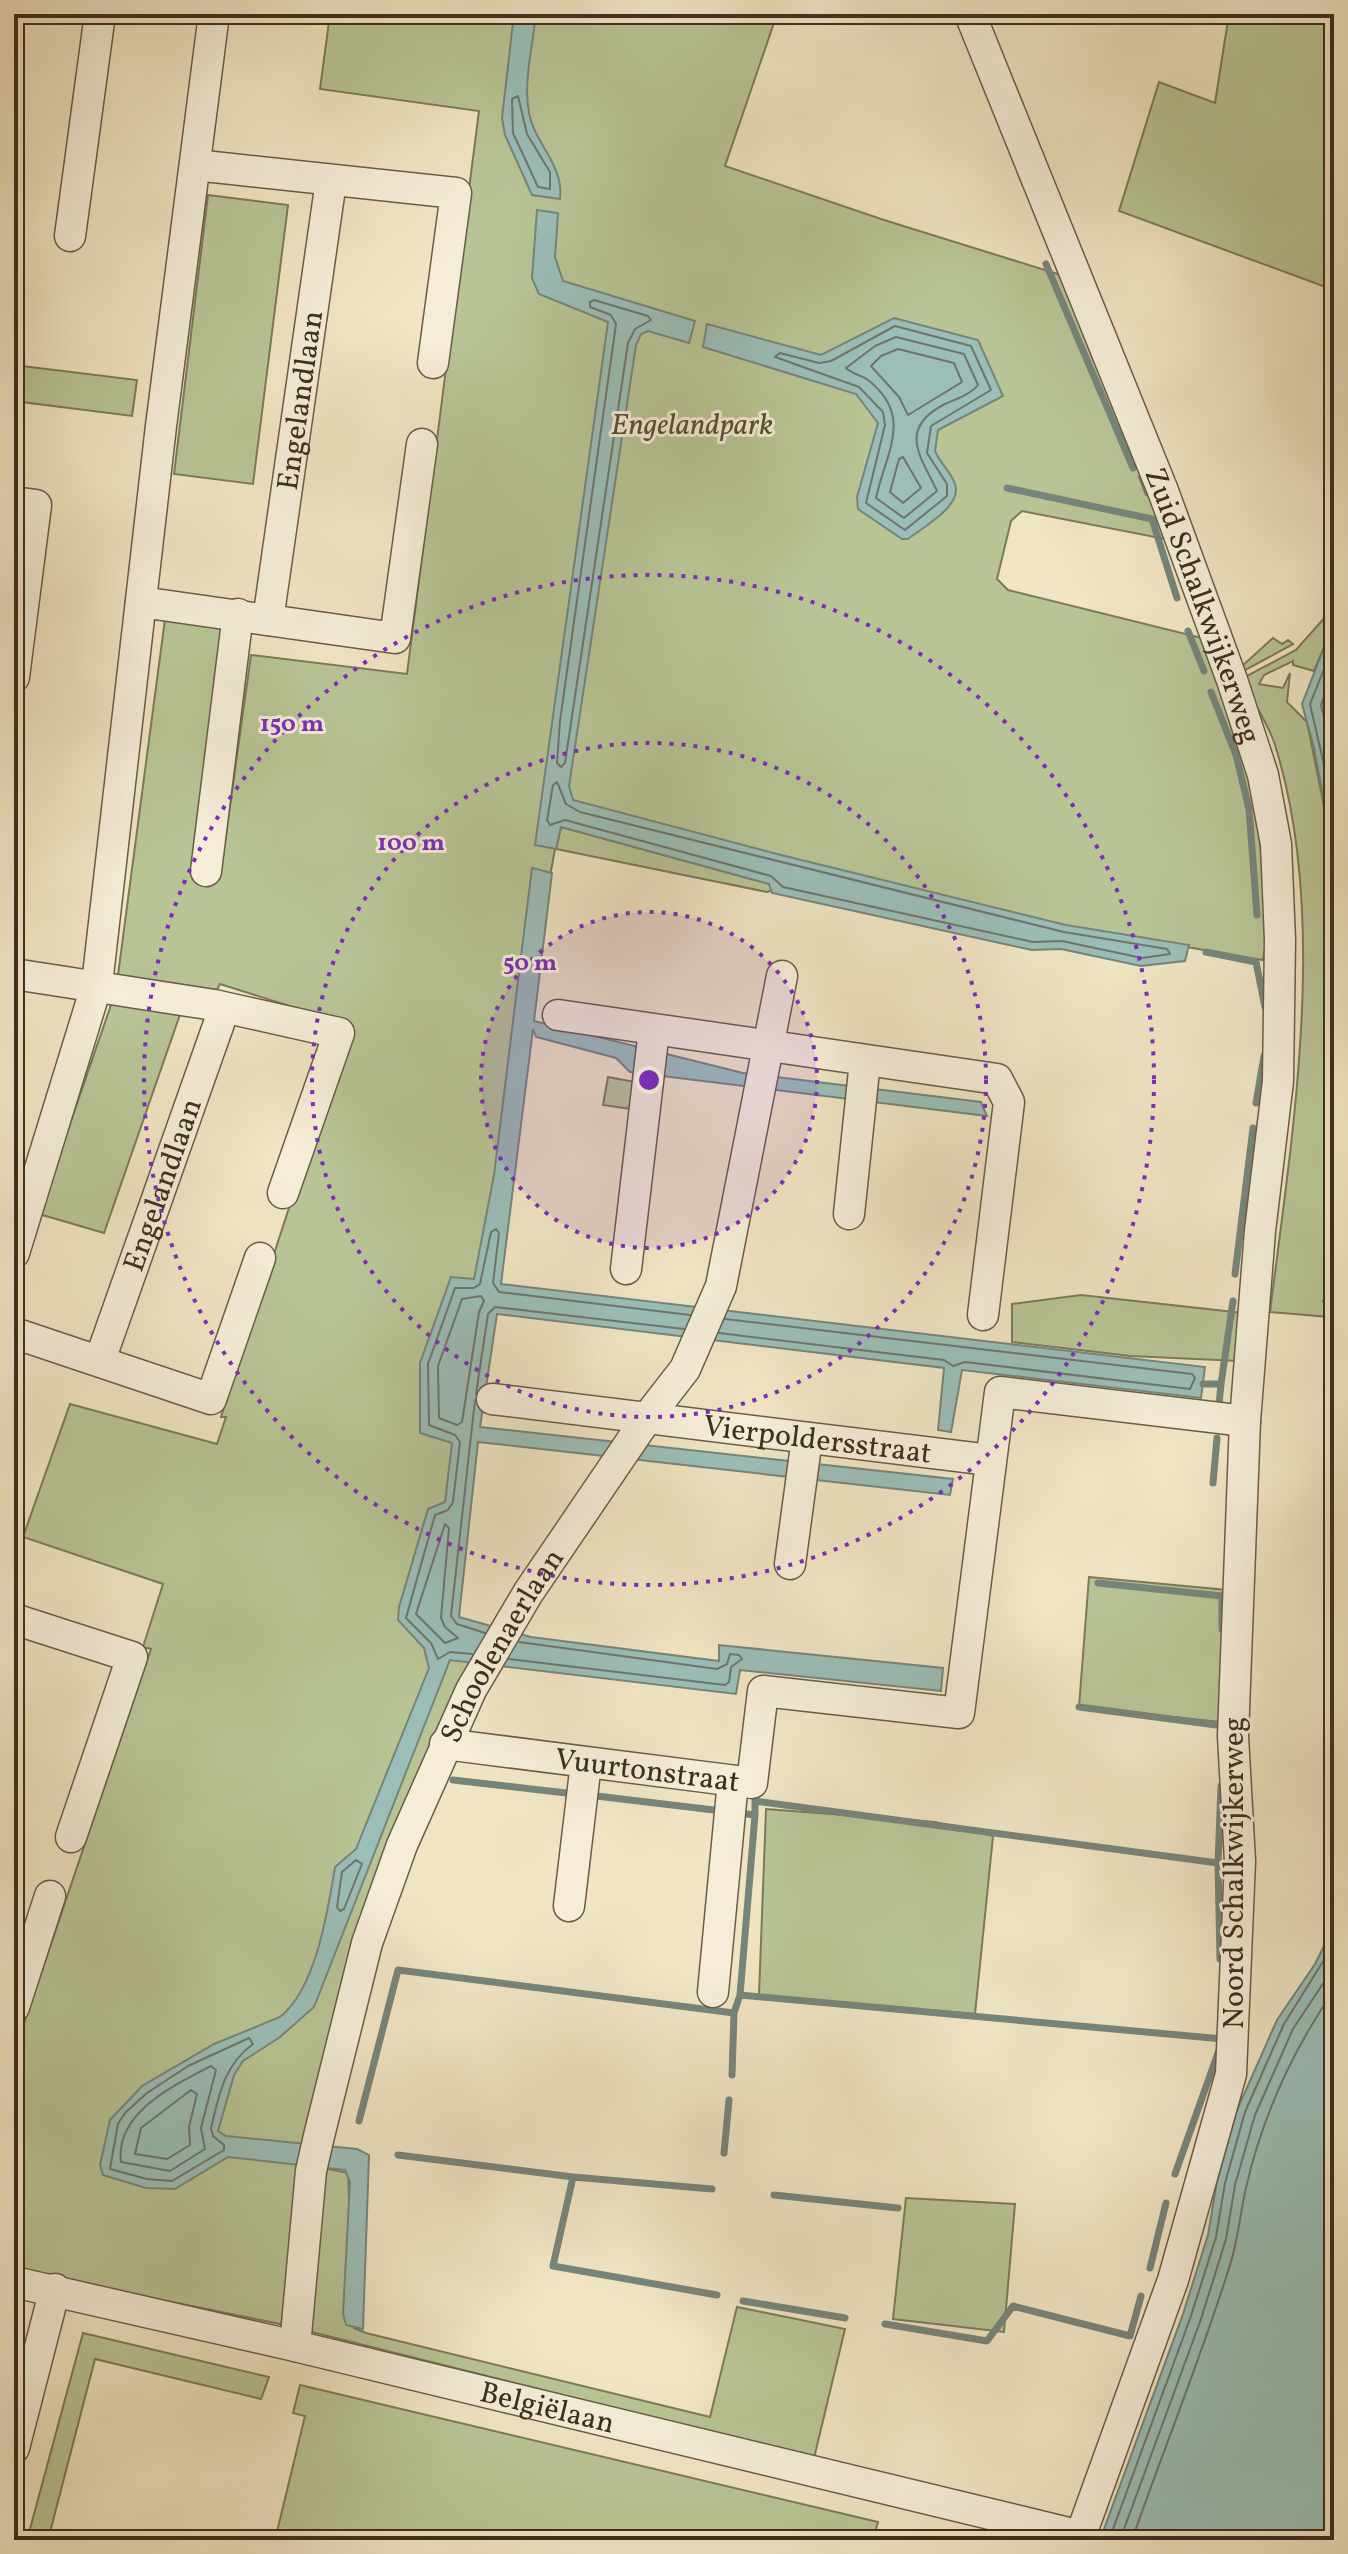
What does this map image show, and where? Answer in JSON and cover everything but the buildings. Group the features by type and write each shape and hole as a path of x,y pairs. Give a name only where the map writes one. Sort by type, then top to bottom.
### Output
{"street":[{"path":"70,236 100,14"},
{"path":"14,1253 97,984 214,14"},
{"name":"Zuid Schalkwijkerweg","path":"970,14 1163,491 1263,775 1276,844 1281,990 1278,1081 1260,1231"},
{"path":"195,165 456,193 433,363"},
{"name":"Engelandlaan","path":"268,620 331,181"},
{"path":"141,602 395,638 422,444"},
{"path":"14,502 36,505 14,677"},
{"path":"206,871 238,614"},
{"path":"14,974 97,984 339,1033 283,1193"},
{"name":"Schoolenaerlaan","path":"295,2346 311,2171 367,1943 402,1845 471,1690 512,1620 641,1426 685,1369 721,1286 782,976"},
{"name":"Engelandlaan","path":"100,1360 224,1009"},
{"path":"558,1015 653,1037 766,1054 997,1079 1009,1102 983,1315"},
{"path":"626,1269 653,1037"},
{"path":"849,1214 865,1067"},
{"name":"Noord Schalkwijkerweg","path":"1080,2538 1173,2280 1231,2074 1240,1861 1233,1736 1245,1421 1260,1231"},
{"path":"14,1333 211,1399 260,1258"},
{"path":"990,1460 1000,1392 1245,1421"},
{"name":"Vierpoldersstraat","path":"492,1399 641,1426 990,1460"},
{"path":"790,1564 806,1444"},
{"name":"Vuurtonstraat","path":"445,1744 731,1801 752,1783 763,1691 959,1713 990,1460"},
{"path":"14,1620 132,1657 71,1837"},
{"path":"569,1906 585,1770"},
{"path":"713,1992 731,1801"},
{"path":"14,2007 50,1896"},
{"name":"Belgiëlaan","path":"14,2282 295,2346 1080,2538"},
{"path":"14,2448 55,2289"}],"green space":[{"name":"Engelandpark","path":"330,14 777,14 725,166 1061,275 1147,479 1139,477 1146,495 1155,499 1170,540 1022,511 1011,521 997,579 1008,590 1206,639 1253,782 1269,925 1263,960 1063,926 564,802 550,876 469,1482 457,1617 487,1629 349,1959 299,2163 348,2173 354,2328 366,2333 710,2417 737,2307 845,2329 814,2458 280,2324 14,2270 14,2053 151,1649 143,1647 163,1584 23,1537 70,1404 217,1444 226,1417 221,1417 340,1051 345,1052 353,1026 220,984 217,990 118,975 165,619 229,625 195,877 220,878 251,655 407,674 479,111 320,89"},
{"path":"1229,14 1334,14 1334,290 1119,211 1159,82 1215,103"},
{"path":"208,195 288,205 253,484 174,474"},
{"path":"14,365 137,380 132,416 14,401"},
{"path":"1334,607 1334,633 1327,640 1314,671 1293,665 1293,661 1264,675 1259,684 1283,688 1290,673 1287,702 1307,722 1334,856 1330,1287 1334,1299 1323,1301 1330,1317 1270,1312 1296,1099 1303,952 1300,879 1291,809 1274,742 1243,682 1245,677 1296,650"},
{"path":"1273,638 1282,644 1288,640 1293,644 1240,673 1241,667"},
{"path":"561,827 770,884 774,890 767,892 556,849"},
{"path":"112,1002 184,1003 104,1233 39,1214"},
{"path":"608,1077 635,1082 631,1109 603,1105"},
{"path":"1081,1295 1243,1313 1239,1361 1130,1356 1012,1342 1012,1304"},
{"path":"1089,1577 1227,1590 1230,1723 1079,1707"},
{"path":"766,1809 935,1822 993,1836 975,2014 759,1995"},
{"path":"906,2198 1015,2204 1004,2332 893,2319"},
{"path":"83,2333 269,2377 261,2399 95,2359 48,2540 27,2540"},
{"path":"300,2385 878,2522 873,2540 275,2540 305,2416 293,2413"}],"water":[{"path":"514,14 536,14 527,101 532,124 558,175 560,199 532,195 505,135 502,118"},
{"path":"537,210 558,213 555,257 563,281 695,321 689,343 648,331 641,334 636,345 569,786 573,800 1066,925 1189,945 1185,961 1141,966 1061,949 1032,950 772,893 769,884 561,827 556,849 535,845 608,322 539,294 532,278"},
{"path":"894,318 978,340 1003,396 938,430 935,451 953,480 956,492 948,508 908,539 902,539 858,509 857,497 878,423 856,394 703,347 707,324 821,355"},
{"path":"1334,633 1334,856 1314,748 1302,704 1327,640"},
{"path":"532,868 552,873 534,1021 743,1073 981,1102 987,1116 630,1072 616,1058 536,1037 533,1029 501,1284 1205,1367 1201,1398 962,1370 951,1432 938,1430 944,1368 497,1314 480,1427 953,1479 950,1495 478,1442 459,1617 531,1637 719,1661 719,1645 943,1668 941,1691 740,1670 736,1694 450,1660 314,2007 280,2037 243,2061 234,2075 218,2131 226,2136 357,2149 369,2155 363,2329 346,2325 343,2314 350,2182 345,2170 228,2157 175,2189 146,2188 103,2175 100,2165 110,2120 142,2086 214,2044 280,2017 303,1988 318,1948 335,1867 356,1849 429,1668 424,1648 398,1620 399,1607 428,1509 445,1502 452,1443 420,1433 420,1363 451,1277 474,1279 494,1175"},
{"path":"1334,1155 1334,1299 1326,1245"},
{"path":"1334,1926 1334,2540 1100,2540 1183,2314 1208,2235 1217,2181 1237,2110 1277,2020 1315,1964"}],"waterway":[{"path":"1046,264 1133,468"},
{"path":"1007,488 1152,519 1177,598"},
{"path":"1188,631 1204,671"},
{"path":"1211,692 1236,755 1249,809 1257,915"},
{"path":"1206,952 1256,962 1265,1007"},
{"path":"1256,1103 1264,1056"},
{"path":"1235,1274 1253,1128"},
{"path":"1221,1384 1233,1301"},
{"path":"1203,1384 1221,1384 1219,1404"},
{"path":"1213,1483 1217,1438"},
{"path":"1098,1583 1222,1596 1222,1629"},
{"path":"1079,1707 1224,1726"},
{"path":"453,1780 575,1794"},
{"path":"1218,1863 1221,1786"},
{"path":"588,1795 722,1811"},
{"path":"755,1815 755,1801 1218,1863 1220,1959"},
{"path":"739,1813 755,1815 740,1995"},
{"path":"359,2121 398,1970 734,2013 740,1995 1223,2039 1175,2174"},
{"path":"732,2075 734,2013"},
{"path":"724,2153 729,2100"},
{"path":"398,2155 573,2177 553,2266 717,2295"},
{"path":"573,2177 712,2189"},
{"path":"774,2195 898,2208"},
{"path":"1150,2268 1166,2203"},
{"path":"885,2324 987,2341 1013,2306 1130,2336 1141,2296"},
{"path":"743,2301 845,2318"}]}
